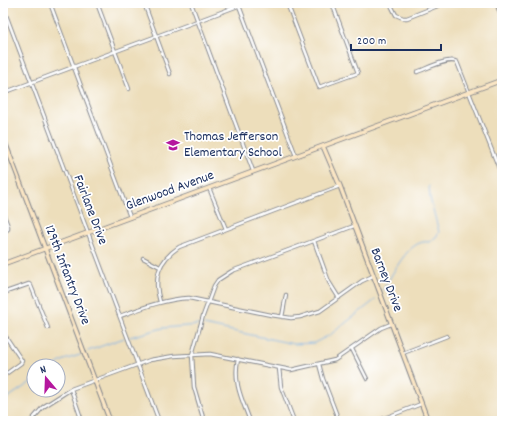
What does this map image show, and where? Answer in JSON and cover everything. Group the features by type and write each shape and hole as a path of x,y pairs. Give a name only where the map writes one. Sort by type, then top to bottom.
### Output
{"street":[{"path":"50,3 130,217"},
{"path":"97,3 129,89"},
{"path":"144,3 170,74"},
{"path":"190,3 254,172"},
{"path":"3,93 156,37 239,4 246,3"},
{"path":"288,3 320,87 358,73 332,3"},
{"path":"390,3 393,13 398,17 407,18 444,3"},
{"path":"497,3 502,17"},
{"path":"239,4 296,156"},
{"name":"Fairlane Drive","path":"3,7 159,421"},
{"path":"417,72 446,61 454,60 459,65 502,176"},
{"name":"Glenwood Avenue","path":"3,264 502,80"},
{"name":"129th Infantry Drive","path":"3,137 110,421"},
{"name":"Barney Drive","path":"323,146 340,186 428,421"},
{"path":"160,302 157,276 160,267 168,256 179,247 340,186"},
{"path":"209,188 226,229"},
{"path":"3,213 8,226 8,230 3,233"},
{"path":"204,421 194,387 192,355 214,286 218,280 232,271 354,226"},
{"path":"314,241 329,282 339,298"},
{"path":"143,258 160,267"},
{"path":"120,316 160,302 183,298 209,301 282,317 291,318 310,315 320,311 362,281 373,276"},
{"path":"3,293 29,284 48,328"},
{"path":"282,317 286,295"},
{"path":"31,421 44,407 71,389 163,357 210,354 291,370 335,360 381,328 391,324"},
{"path":"3,336 22,360 21,363 3,376"},
{"path":"402,353 447,336"},
{"path":"352,349 367,379"},
{"path":"238,359 236,379 238,389 250,421"},
{"path":"319,364 339,421"},
{"path":"279,368 281,387 294,421"},
{"path":"71,389 82,421"},
{"path":"376,421 421,404"}],"waterway":[{"path":"382,291 401,260 408,252 421,242 429,242 436,237 439,232 430,198 429,186"},
{"path":"204,325 294,344 314,343 330,335 375,300"},
{"path":"130,337 163,328 198,325"},
{"path":"88,351 124,338"},
{"path":"66,359 80,355"},
{"path":"3,401 26,385"}],"place":[{"name":"Thomas Jefferson Elementary School","path":"173,145"}]}
